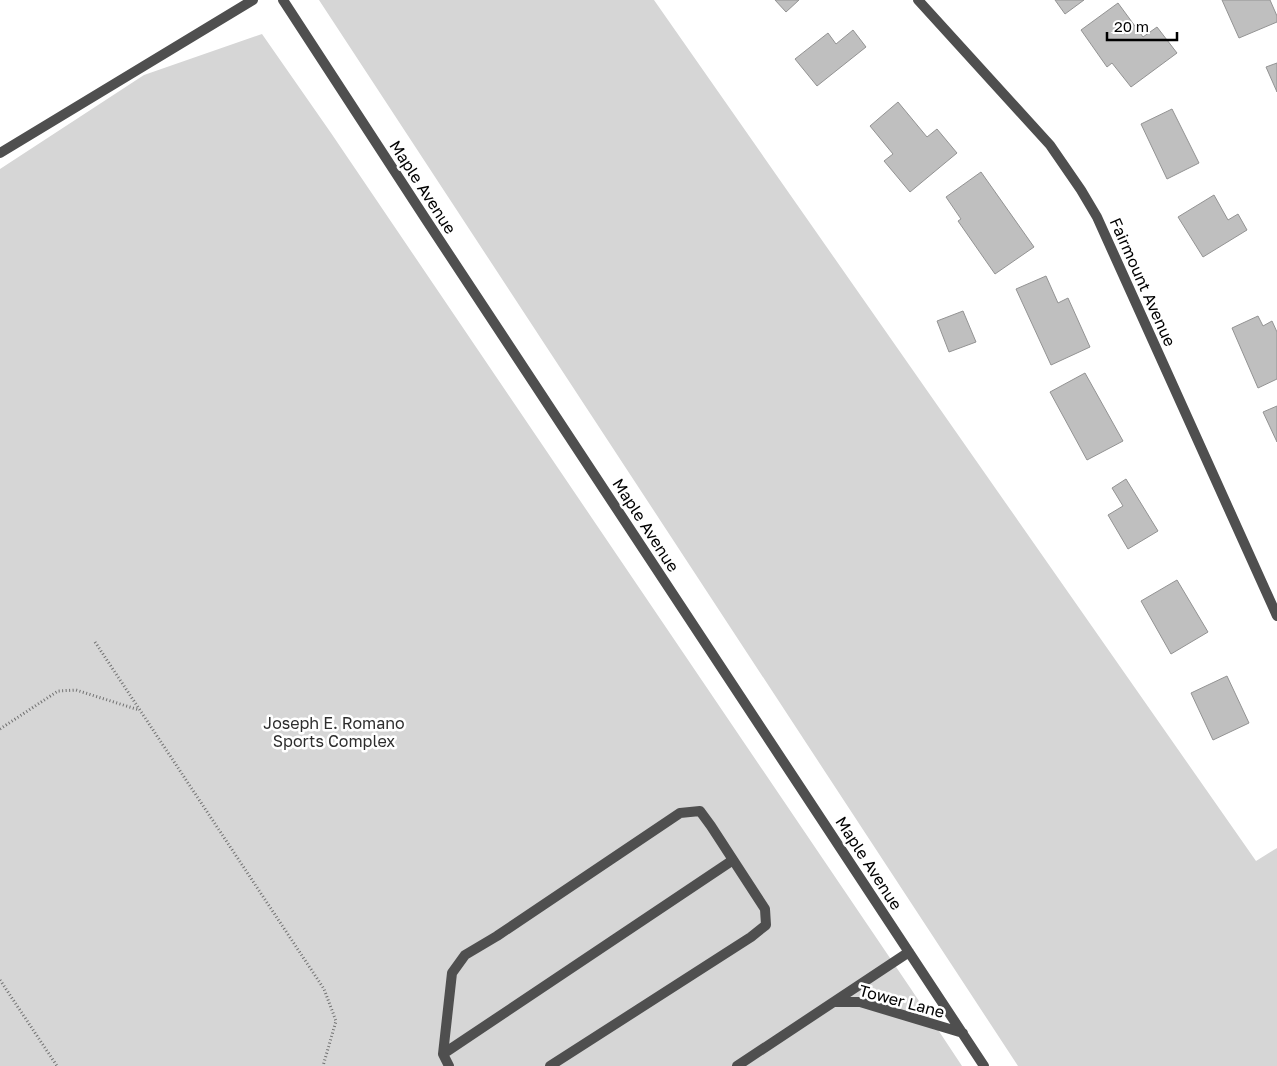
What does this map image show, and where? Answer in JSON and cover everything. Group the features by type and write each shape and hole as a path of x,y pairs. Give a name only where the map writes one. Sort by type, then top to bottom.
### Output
{"street":[{"path":"0,153 253,0"},
{"name":"Maple Avenue","path":"283,0 984,1066"},
{"name":"Fairmount Avenue","path":"918,0 1050,145 1097,217 1277,616"},
{"path":"449,1066 443,1054 452,973 465,955 497,936 680,813 700,811 765,909 766,925 751,937 550,1066"},
{"path":"443,1054 733,860"},
{"name":"Tower Lane","path":"737,1066 909,952"},
{"name":"Tower Lane","path":"833,1002 860,1002 962,1033"}],"path":[{"path":"95,642 324,988 336,1021 323,1066"},
{"path":"0,729 58,691 76,690 140,710"},
{"path":"0,980 57,1066"}],"green space":[{"path":"319,0 654,0 1256,861 1277,848 1277,1066 1018,1066"},
{"name":"Joseph E. Romano Sports Complex","path":"262,34 331,133 962,1066 0,1066 0,169 144,75"}],"building":[{"path":"775,0 799,0 786,12"},
{"path":"1055,0 1084,0 1065,14"},
{"path":"1222,0 1270,0 1277,16 1277,22 1239,38"},
{"path":"1118,3 1143,37 1157,27 1177,53 1131,87 1112,63 1107,67 1081,30"},
{"path":"853,30 866,47 817,86 795,59 828,33 836,44"},
{"path":"1277,63 1277,92 1266,67"},
{"path":"898,102 927,137 937,129 957,153 910,192 884,161 893,154 870,126"},
{"path":"1172,109 1199,163 1167,179 1141,124"},
{"path":"981,172 1034,247 995,274 958,221 961,219 946,197"},
{"path":"1214,195 1228,220 1238,214 1247,230 1203,257 1178,217"},
{"path":"1046,276 1058,303 1068,298 1090,347 1051,365 1016,289"},
{"path":"963,311 976,342 949,352 937,321"},
{"path":"1258,316 1263,326 1272,321 1277,332 1277,379 1258,388 1232,328"},
{"path":"1085,373 1123,441 1087,460 1050,392"},
{"path":"1277,406 1277,442 1263,412"},
{"path":"1126,479 1158,531 1128,549 1108,515 1123,506 1112,488"},
{"path":"1177,580 1208,632 1171,654 1141,601"},
{"path":"1227,676 1249,723 1213,740 1191,693"}]}
